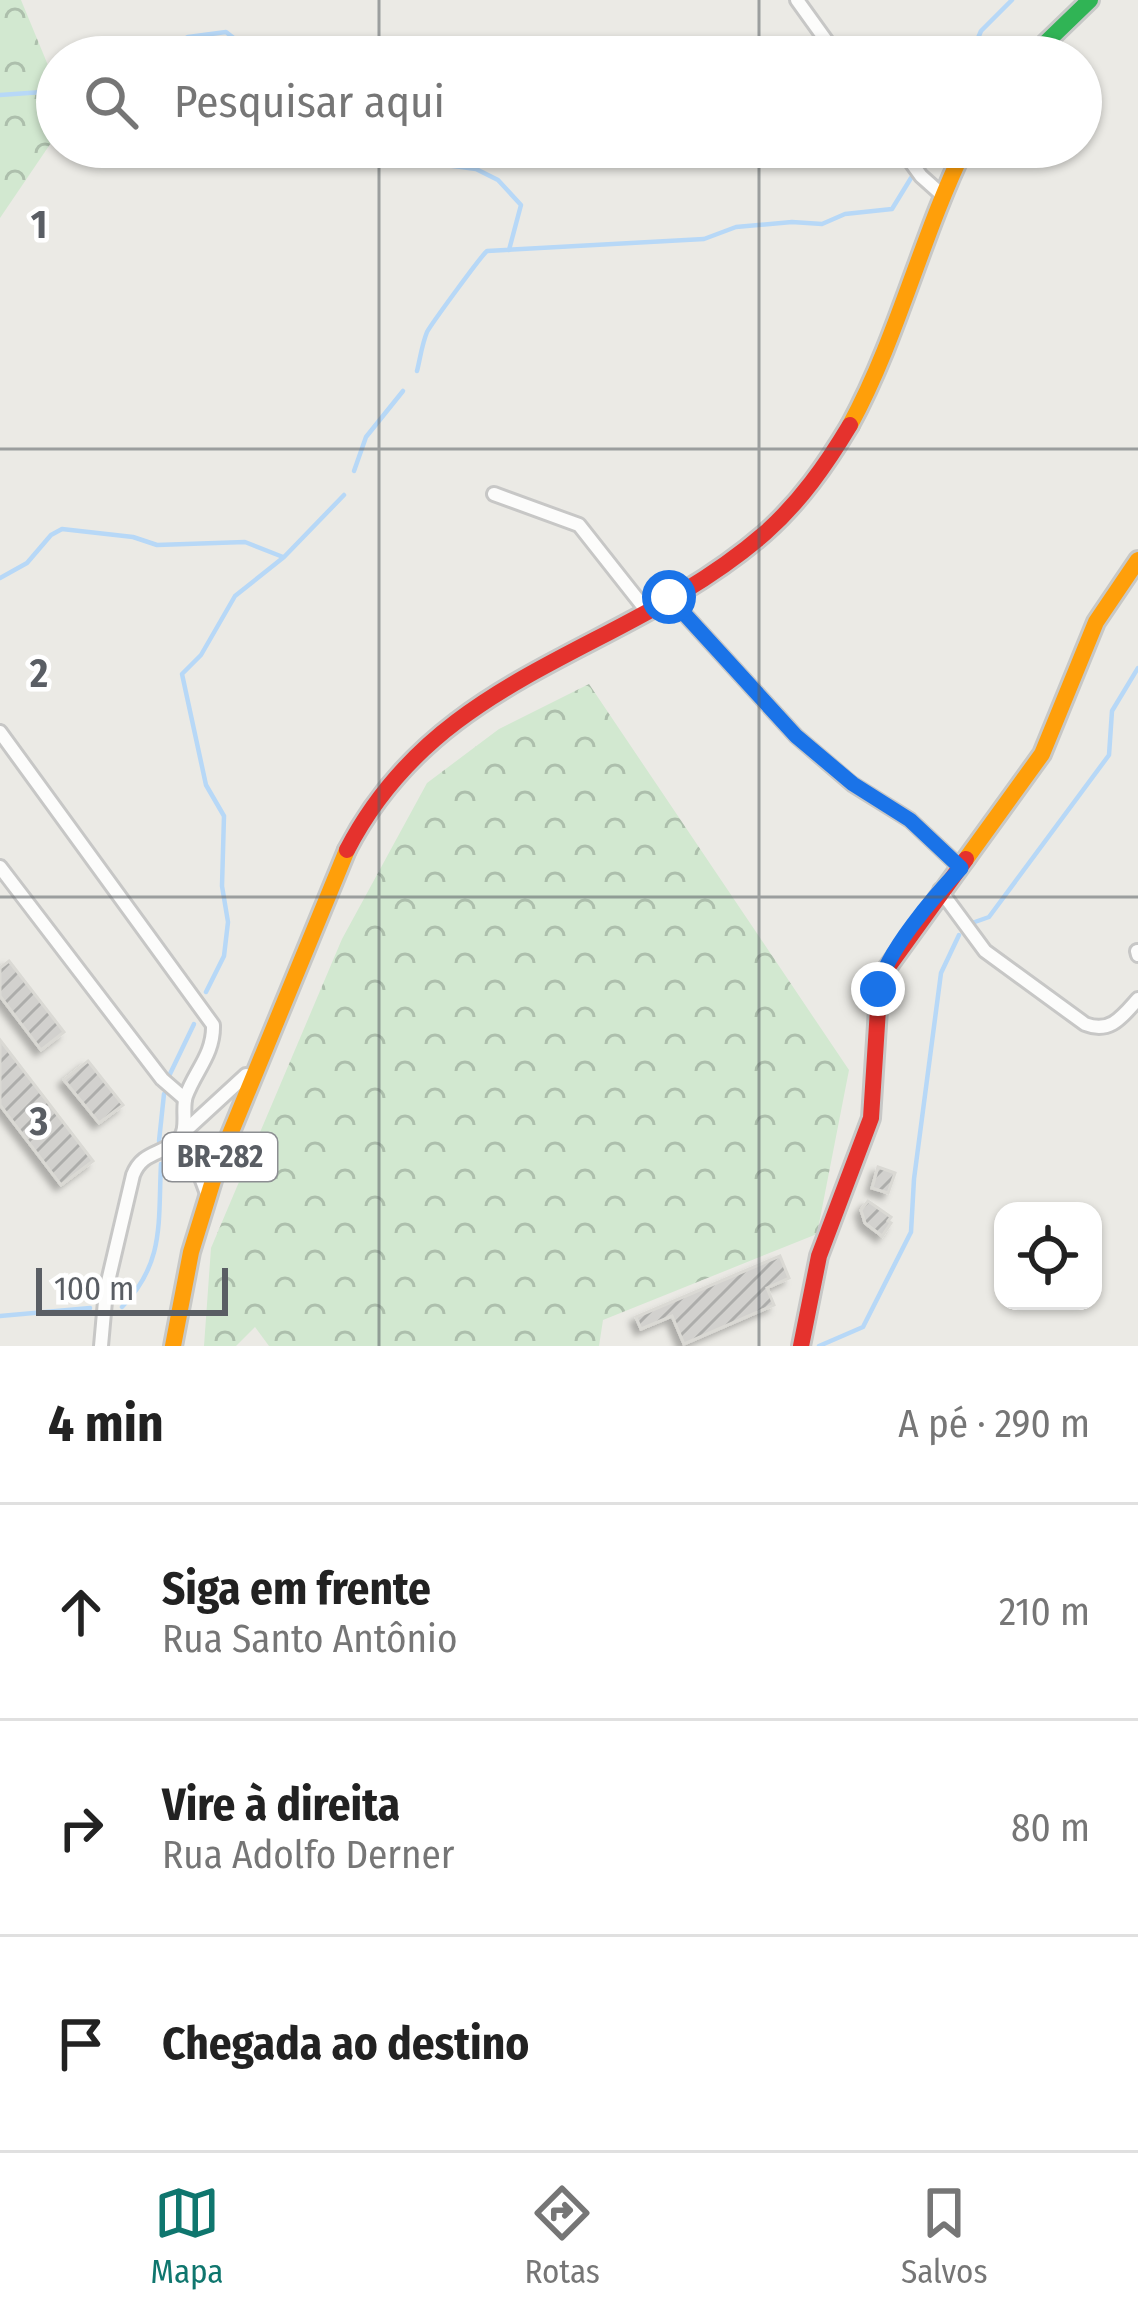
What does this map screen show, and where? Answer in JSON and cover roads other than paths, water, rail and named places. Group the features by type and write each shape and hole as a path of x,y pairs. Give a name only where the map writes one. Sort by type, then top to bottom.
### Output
{"main road":[{"path":"1052,36 1090,0"},
{"name":"BR-282","path":"173,1346 183,1278 206,1192 347,848 391,782 446,727 484,699 707,577 776,524 802,497 848,430 953,168"},
{"path":"800,1346 819,1256 871,1118 880,978 1042,754 1096,622 1138,560"}],"street":[{"path":"797,0 823,36"},
{"path":"915,168 940,193"},
{"path":"494,494 579,524 646,610"},
{"path":"669,597 796,736 853,784 910,820 961,868"},
{"path":"0,732 213,1025 210,1050 185,1099 184,1132 206,1192"},
{"path":"0,867 162,1079 185,1099"},
{"path":"940,890 985,951 1084,1024 1113,1025 1138,999"},
{"path":"101,1346 109,1278 137,1166 151,1153 179,1140 258,1060"}],"waterway":[{"path":"979,36 1012,0"},
{"path":"196,36 226,32 231,36"},
{"path":"0,95 36,92"},
{"path":"468,168 498,180 521,205 509,250"},
{"path":"417,371 427,332 487,251 704,239 736,227 822,224 845,214 892,209 911,178"},
{"path":"354,471 366,437 403,391"},
{"path":"206,992 224,956 228,922 222,886 224,816 206,785 182,674 201,655 235,596 284,557 344,495"},
{"path":"0,578 27,563 62,529 133,537 157,545 245,542 283,557"},
{"path":"972,923 989,917 1109,755 1112,711 1138,668"},
{"path":"819,1346 863,1327 911,1232 941,973 959,935"},
{"path":"169,1076 194,1024"},
{"path":"159,1141 164,1094"},
{"path":"122,1307 152,1258 159,1223 161,1164"},
{"path":"0,1316 90,1308"}]}
